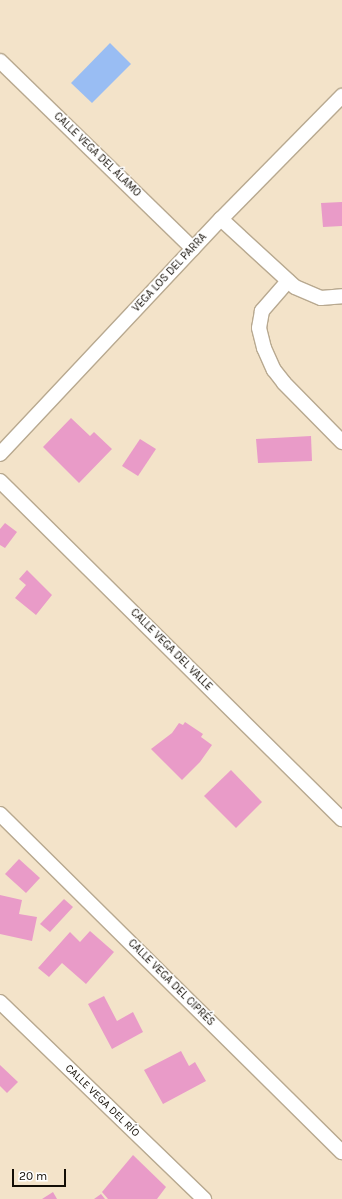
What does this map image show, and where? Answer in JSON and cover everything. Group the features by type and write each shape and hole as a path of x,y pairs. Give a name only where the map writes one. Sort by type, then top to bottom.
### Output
{"street":[{"name":"CALLE VEGA DEL ÁLAMO","path":"0,61 193,249"},
{"name":"VEGA LOS DEL PARRA","path":"0,454 193,249 342,96"},
{"path":"221,220 295,288 312,296 342,296"},
{"path":"288,281 262,311 259,328 264,348 271,365 284,383 342,442"},
{"name":"CALLE VEGA DEL VALLE","path":"0,481 342,820"},
{"name":"CALLE VEGA DEL CIPRÉS","path":"0,814 342,1152"},
{"name":"CALLE VEGA DEL RÍO","path":"0,1002 204,1199"}],"water":[{"path":"110,43 131,64 92,103 71,83"}],"building":[{"path":"342,202 342,226 323,227 321,203"},
{"path":"71,418 90,436 94,432 112,449 79,483 43,447"},
{"path":"311,436 312,461 258,463 256,439"},
{"path":"140,439 156,449 138,476 122,466"},
{"path":"5,523 17,532 5,548 0,545 0,529"},
{"path":"27,570 52,595 36,615 15,598 26,585 19,579"},
{"path":"185,722 203,734 201,737 212,745 200,762 182,780 151,749 172,733 179,723 183,725"},
{"path":"231,770 262,802 236,828 204,796"},
{"path":"19,859 40,878 26,893 5,874"},
{"path":"0,895 22,900 19,914 37,917 32,941 0,934"},
{"path":"64,899 73,907 50,932 40,924"},
{"path":"90,931 114,952 86,984 62,963 49,977 38,968 70,932 80,942"},
{"path":"104,996 117,1021 133,1012 143,1032 112,1049 88,1004"},
{"path":"181,1051 189,1066 195,1062 206,1081 163,1104 144,1070"},
{"path":"0,1065 18,1082 7,1093 0,1086"},
{"path":"133,1155 166,1187 157,1199 108,1199 102,1192"},
{"path":"53,1192 57,1199 42,1199"},
{"path":"101,1194 105,1199 94,1199"}]}
